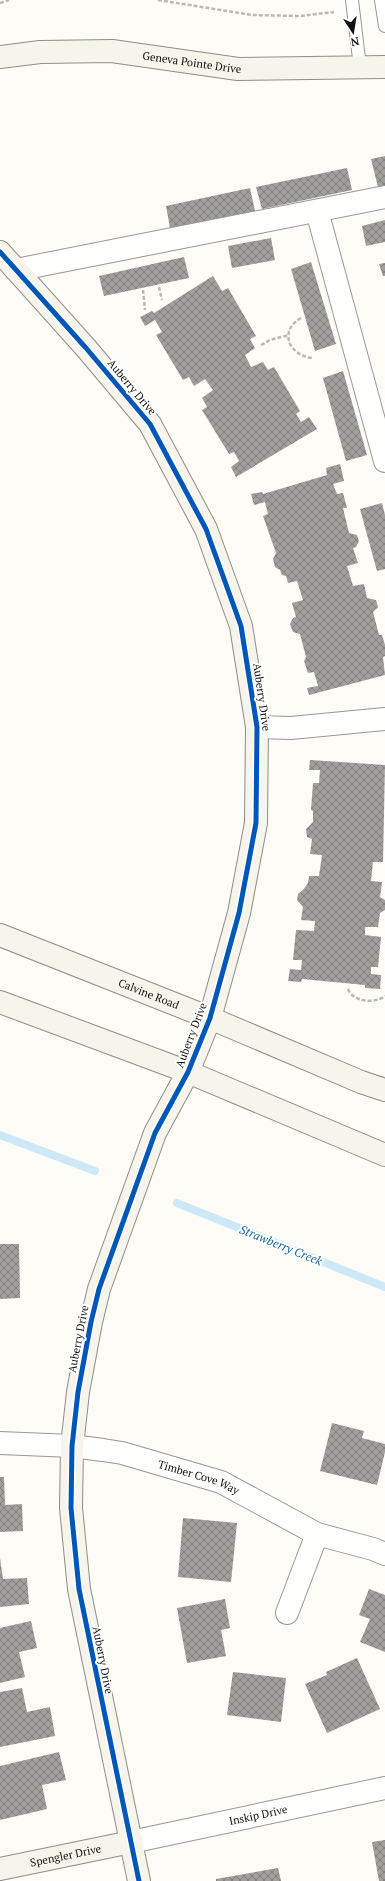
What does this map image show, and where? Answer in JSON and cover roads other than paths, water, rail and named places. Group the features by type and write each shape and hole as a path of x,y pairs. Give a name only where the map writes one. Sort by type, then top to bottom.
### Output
{"street":[{"name":"Geneva Pointe Drive","path":"0,57 40,52 112,51 238,69 385,67"},
{"path":"16,270 385,197"},
{"path":"317,211 385,461"},
{"name":"Auberry Drive","path":"0,252 86,348 150,424 206,529 241,626 257,727 256,823 239,913 210,1018 188,1072 155,1133 99,1289 91,1322 78,1392 72,1446 71,1508 79,1589 139,1881"},
{"path":"257,727 291,728 385,719"},
{"name":"Calvine Road","path":"0,935 210,1018 361,1082 385,1090"},
{"path":"0,1002 188,1072 385,1155"},
{"name":"Timber Cove Way","path":"0,1443 72,1446 122,1453 221,1482 317,1534 373,1549 385,1554"},
{"path":"287,1613 317,1534"},
{"name":"Inskip Drive","path":"130,1842 385,1788"},
{"name":"Spengler Drive","path":"0,1868 130,1842"}],"lane":[{"path":"352,0 360,67"},
{"path":"381,0 385,26"}],"waterway":[{"name":"Strawberry Creek","path":"0,1135 95,1171"},
{"name":"Strawberry Creek","path":"177,1203 385,1287"}]}
